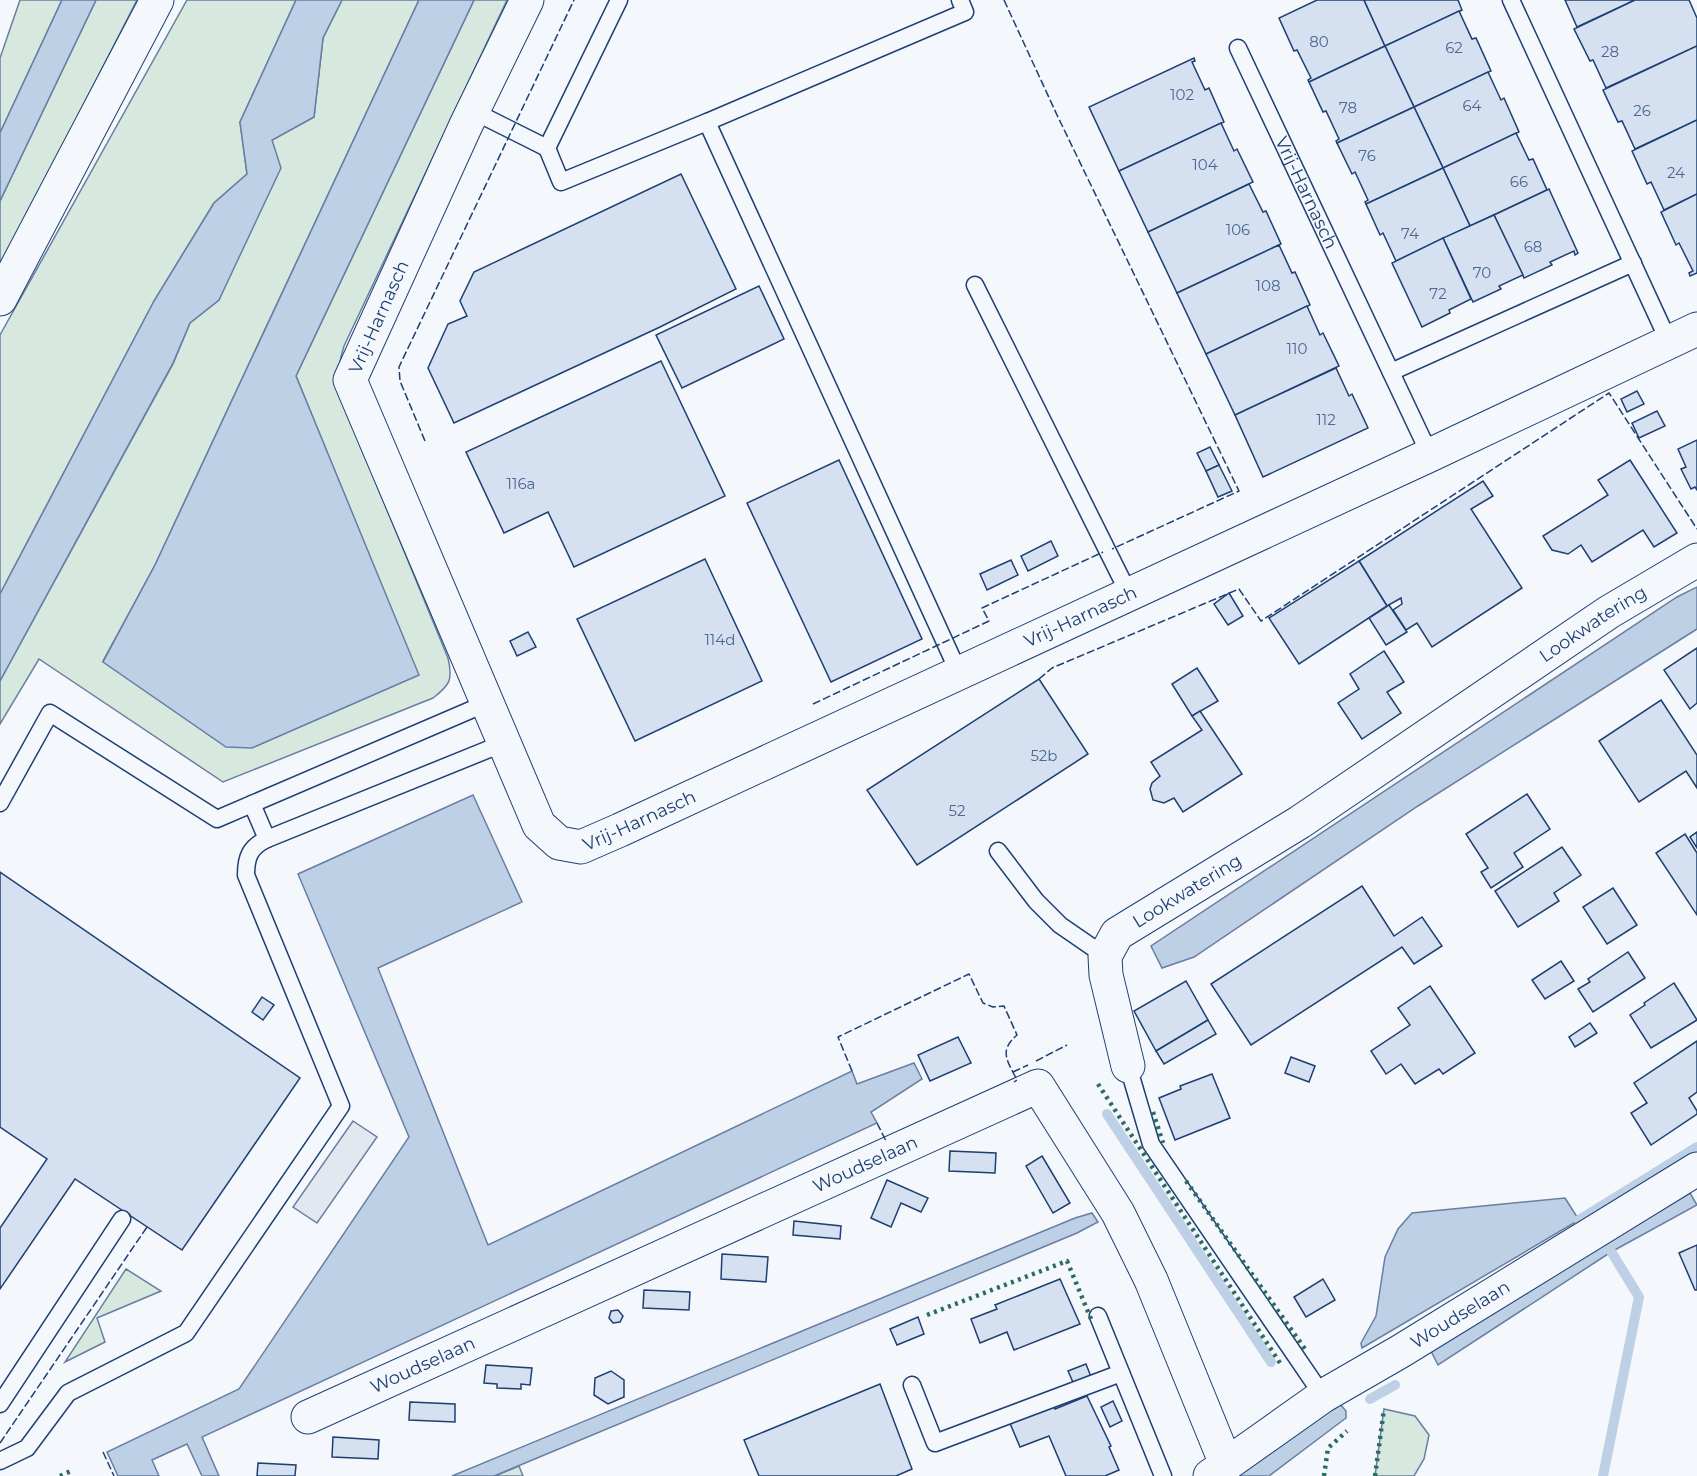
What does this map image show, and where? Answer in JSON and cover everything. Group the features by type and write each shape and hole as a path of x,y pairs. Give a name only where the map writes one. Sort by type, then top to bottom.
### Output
{"main road":[{"path":"0,299 157,0"},
{"name":"Vrij-Harnasch","path":"527,0 473,111 350,380 539,825 559,843 581,847 1430,455 1683,335"},
{"name":"Lookwatering","path":"1105,956 1117,934 1300,822 1609,612 1697,561"},
{"path":"1105,956 1106,975 1128,1066"},
{"name":"Woudselaan","path":"308,1417 1038,1086 1118,1213 1151,1280 1218,1470 1323,1396 1695,1175"}],"lane":[{"path":"547,148 619,0"},
{"path":"473,111 547,148 561,182 965,12 960,0"},
{"name":"Vrij-Harnasch","path":"1510,0 1633,263 1683,335"},
{"name":"Vrij-Harnasch","path":"1238,48 1430,455"},
{"path":"707,122 959,673"},
{"path":"1391,372 1633,263"},
{"path":"975,285 1129,594"},
{"path":"0,803 50,713 217,819 487,703"},
{"path":"0,1461 27,1448 68,1393 186,1333 341,1106 246,875 246,861 250,851 267,839 504,743"},
{"path":"252,804 267,839"},
{"path":"998,851 1044,909 1060,925 1105,956"},
{"path":"1128,1066 1151,1144 1323,1396"},
{"path":"0,1404 122,1219"},
{"path":"1098,1316 1163,1476"},
{"path":"912,1385 935,1443 1121,1373"}],"shaded area":[{"path":"20,0 62,0 0,133 0,58"},
{"path":"96,0 137,0 0,268 0,201"},
{"path":"187,0 296,0 240,122 247,174 214,203 154,301 0,594 0,335"},
{"path":"342,0 419,0 155,565 103,661 418,675 296,376 474,0 507,0 344,346 340,359 341,398 448,658 449,681 433,698 223,782 39,659 0,724 0,681 173,364 190,323 219,300 272,140 314,117 323,38"},
{"path":"353,1121 377,1137 317,1223 293,1207"},
{"path":"126,1269 161,1291 97,1318 105,1342 65,1362"},
{"path":"1384,1409 1415,1416 1429,1435 1424,1459 1414,1476 1375,1476"},
{"path":"519,1466 523,1476 495,1476"}],"water":[{"path":"62,0 96,0 0,201 0,133"},
{"path":"296,0 342,0 323,38 314,117 272,140 281,168 219,300 190,323 173,363 0,681 0,594 154,301 214,203 247,174 240,122"},
{"path":"419,0 474,0 296,376 419,675 252,748 226,747 103,662 155,565"},
{"path":"1697,587 1697,629 1418,806 1194,957 1162,968 1151,946 1677,597"},
{"path":"473,795 522,902 378,968 488,1245 852,1071 857,1084 914,1063 922,1079 871,1112 877,1123 202,1437 219,1476 202,1476 187,1444 152,1460 159,1476 118,1476 107,1452 239,1389 409,1137 298,874"},
{"path":"1690,1193 1697,1205 1611,1252 1438,1365 1430,1349"},
{"path":"1565,1198 1579,1220 1362,1348 1361,1343 1376,1316 1385,1257 1398,1229 1412,1213"},
{"path":"1092,1213 1098,1222 1077,1233 494,1476 452,1476 1075,1218"},
{"path":"1340,1404 1346,1411 1346,1418 1269,1476 1233,1476"}],"building":[{"path":"1317,0 1364,0 1385,46 1309,82 1311,78 1297,50 1294,51 1279,18"},
{"path":"1364,0 1458,0 1462,10 1385,46"},
{"path":"1565,0 1635,0 1577,27"},
{"path":"1635,0 1689,0 1697,18 1697,46 1606,88 1593,60 1590,61 1574,29"},
{"path":"1459,11 1472,39 1476,38 1491,71 1414,107 1385,46"},
{"path":"1385,46 1414,107 1337,143 1339,139 1309,82"},
{"path":"1697,46 1697,120 1635,149 1622,121 1618,122 1603,90"},
{"path":"1194,58 1195,61 1192,62 1205,90 1209,88 1224,122 1119,171 1089,107"},
{"path":"1488,72 1501,100 1504,98 1519,132 1443,168 1414,107"},
{"path":"1414,107 1443,168 1366,204 1368,200 1355,172 1352,174 1337,143"},
{"path":"1697,120 1697,194 1664,210 1651,182 1647,184 1632,151"},
{"path":"1221,123 1234,151 1237,149 1253,182 1148,232 1119,171"},
{"path":"1516,133 1529,160 1533,159 1547,190 1470,226 1443,168"},
{"path":"1443,168 1470,226 1396,261 1383,233 1380,235 1366,204"},
{"path":"681,174 736,289 454,423 428,368 448,324 467,316 460,301 474,272"},
{"path":"1249,184 1263,212 1266,211 1281,244 1177,293 1148,232"},
{"path":"1549,189 1578,253 1575,255 1574,251 1550,262 1552,265 1524,278 1494,215"},
{"path":"1697,194 1697,273 1690,276 1689,273 1693,271 1679,243 1676,245 1661,212"},
{"path":"1494,215 1523,275 1499,286 1501,289 1473,302 1443,238"},
{"path":"1443,238 1471,299 1422,327 1392,263"},
{"path":"1279,245 1292,273 1295,272 1310,305 1206,354 1177,293"},
{"path":"759,286 784,339 682,388 656,335"},
{"path":"1307,306 1320,335 1323,333 1339,366 1235,415 1206,354"},
{"path":"661,361 725,496 574,567 548,512 504,533 466,452"},
{"path":"1336,368 1349,396 1352,394 1368,428 1263,477 1235,415"},
{"path":"1637,391 1644,404 1627,412 1621,399"},
{"path":"1657,411 1665,426 1639,438 1632,423"},
{"path":"1697,440 1697,490 1695,487 1691,489 1681,469 1686,467 1678,449"},
{"path":"1210,447 1219,465 1206,471 1197,453"},
{"path":"839,460 922,639 831,682 747,503"},
{"path":"1630,460 1677,533 1654,547 1643,530 1592,562 1581,545 1568,554 1552,550 1543,536 1608,495 1598,480"},
{"path":"1219,465 1232,491 1218,497 1206,471"},
{"path":"1483,481 1493,496 1471,509 1522,588 1432,647 1417,623 1406,630 1393,610 1402,604 1401,598 1387,606 1359,561"},
{"path":"1051,541 1058,556 1028,571 1021,556"},
{"path":"705,559 762,681 635,741 577,619"},
{"path":"1011,560 1018,575 987,590 980,574"},
{"path":"1359,561 1387,606 1299,664 1269,618"},
{"path":"1229,593 1243,616 1228,625 1214,604"},
{"path":"1389,605 1407,632 1386,645 1369,618"},
{"path":"528,632 536,647 517,656 510,641"},
{"path":"1697,648 1697,703 1690,709 1664,670"},
{"path":"1384,651 1404,682 1387,692 1401,713 1362,739 1338,703 1359,689 1350,674"},
{"path":"1197,668 1218,701 1192,716 1172,684"},
{"path":"1039,679 1088,754 917,865 867,790"},
{"path":"1661,700 1697,755 1697,788 1686,771 1639,802 1599,741"},
{"path":"1200,711 1242,774 1183,812 1174,798 1164,803 1153,800 1150,789 1152,783 1160,776 1151,762 1202,730 1192,716"},
{"path":"1527,794 1550,829 1514,853 1523,867 1491,888 1481,872 1488,868 1466,834"},
{"path":"1697,832 1697,848 1690,837"},
{"path":"1685,834 1697,853 1697,915 1656,853"},
{"path":"1562,847 1581,875 1554,893 1559,901 1518,927 1495,891"},
{"path":"0,872 300,1078 182,1250 75,1179 0,1289 0,1228 47,1159 0,1127"},
{"path":"1362,886 1394,936 1422,917 1442,946 1414,964 1402,947 1251,1045 1211,984"},
{"path":"1613,888 1637,925 1607,944 1583,907"},
{"path":"1628,952 1645,978 1593,1012 1578,989 1590,982 1588,979"},
{"path":"1561,961 1574,981 1545,999 1532,980"},
{"path":"1186,981 1208,1020 1156,1051 1134,1011"},
{"path":"1674,983 1697,1020 1651,1048 1630,1015"},
{"path":"1430,986 1475,1053 1443,1074 1439,1069 1415,1084 1401,1064 1386,1074 1371,1051 1410,1025 1398,1008"},
{"path":"262,997 274,1005 263,1020 252,1012"},
{"path":"1208,1020 1216,1034 1164,1064 1156,1051"},
{"path":"1590,1023 1597,1033 1575,1047 1569,1037"},
{"path":"958,1037 971,1063 930,1081 918,1055"},
{"path":"1697,1041 1697,1092 1689,1098 1697,1114 1651,1145 1631,1113 1647,1103 1634,1083"},
{"path":"1291,1057 1315,1066 1309,1082 1285,1073"},
{"path":"1212,1074 1230,1118 1175,1140 1159,1098 1181,1089 1180,1086"},
{"path":"950,1151 996,1153 995,1173 949,1171"},
{"path":"1042,1156 1070,1203 1053,1213 1026,1166"},
{"path":"887,1180 928,1198 921,1212 901,1203 891,1227 871,1218"},
{"path":"794,1221 841,1226 840,1239 793,1235"},
{"path":"1697,1245 1697,1290 1695,1290 1679,1253"},
{"path":"722,1254 768,1257 766,1282 721,1279"},
{"path":"1060,1279 1080,1324 1014,1350 1007,1332 980,1343 971,1319 997,1309 995,1305"},
{"path":"1323,1279 1335,1300 1306,1317 1294,1297"},
{"path":"644,1290 690,1292 689,1310 643,1308"},
{"path":"618,1310 623,1316 620,1322 613,1323 609,1318 611,1311"},
{"path":"918,1317 924,1334 897,1345 890,1329"},
{"path":"1086,1364 1093,1382 1076,1389 1068,1371"},
{"path":"486,1365 532,1368 530,1385 521,1384 521,1389 497,1388 497,1384 484,1383"},
{"path":"611,1371 624,1380 624,1397 608,1404 594,1395 595,1378"},
{"path":"880,1384 912,1469 896,1476 759,1476 744,1440"},
{"path":"1087,1396 1111,1446 1109,1447 1119,1470 1105,1476 1066,1476 1049,1436 1020,1447 1009,1421 1052,1404 1055,1409"},
{"path":"1113,1401 1122,1421 1110,1427 1101,1407"},
{"path":"410,1402 455,1404 455,1422 409,1420"},
{"path":"333,1437 379,1440 378,1459 332,1457"},
{"path":"258,1463 296,1465 295,1476 257,1476"}],"waterway":[{"path":"1107,1114 1271,1362"},
{"path":"1579,1220 1697,1147"},
{"path":"1603,1476 1639,1297 1609,1248"},
{"path":"1370,1399 1395,1385"}],"hedge":[{"path":"1098,1084 1280,1363"},
{"path":"1153,1112 1163,1143"},
{"path":"1186,1181 1305,1349"},
{"path":"927,1315 1067,1261 1091,1319"},
{"path":"1375,1476 1384,1409"},
{"path":"1324,1476 1328,1448 1347,1431"},
{"path":"60,1476 71,1471"}],"fence":[{"path":"425,441 400,381 399,367 574,0"},
{"path":"1004,0 1057,115 1239,491 1112,549"},
{"path":"1039,679 1052,668 1239,589 1261,621 1609,393 1697,529"},
{"path":"813,704 989,621 982,608 1103,552"},
{"path":"852,1071 838,1037 969,974 983,1003 993,1007 1004,1006 1017,1035 1006,1052 1006,1057 1017,1080 1014,1082"},
{"path":"1036,1061 1067,1045"},
{"path":"1013,1072 1028,1065"},
{"path":"877,1123 886,1141"},
{"path":"0,1443 147,1227"},
{"path":"103,1452 114,1476"}]}
